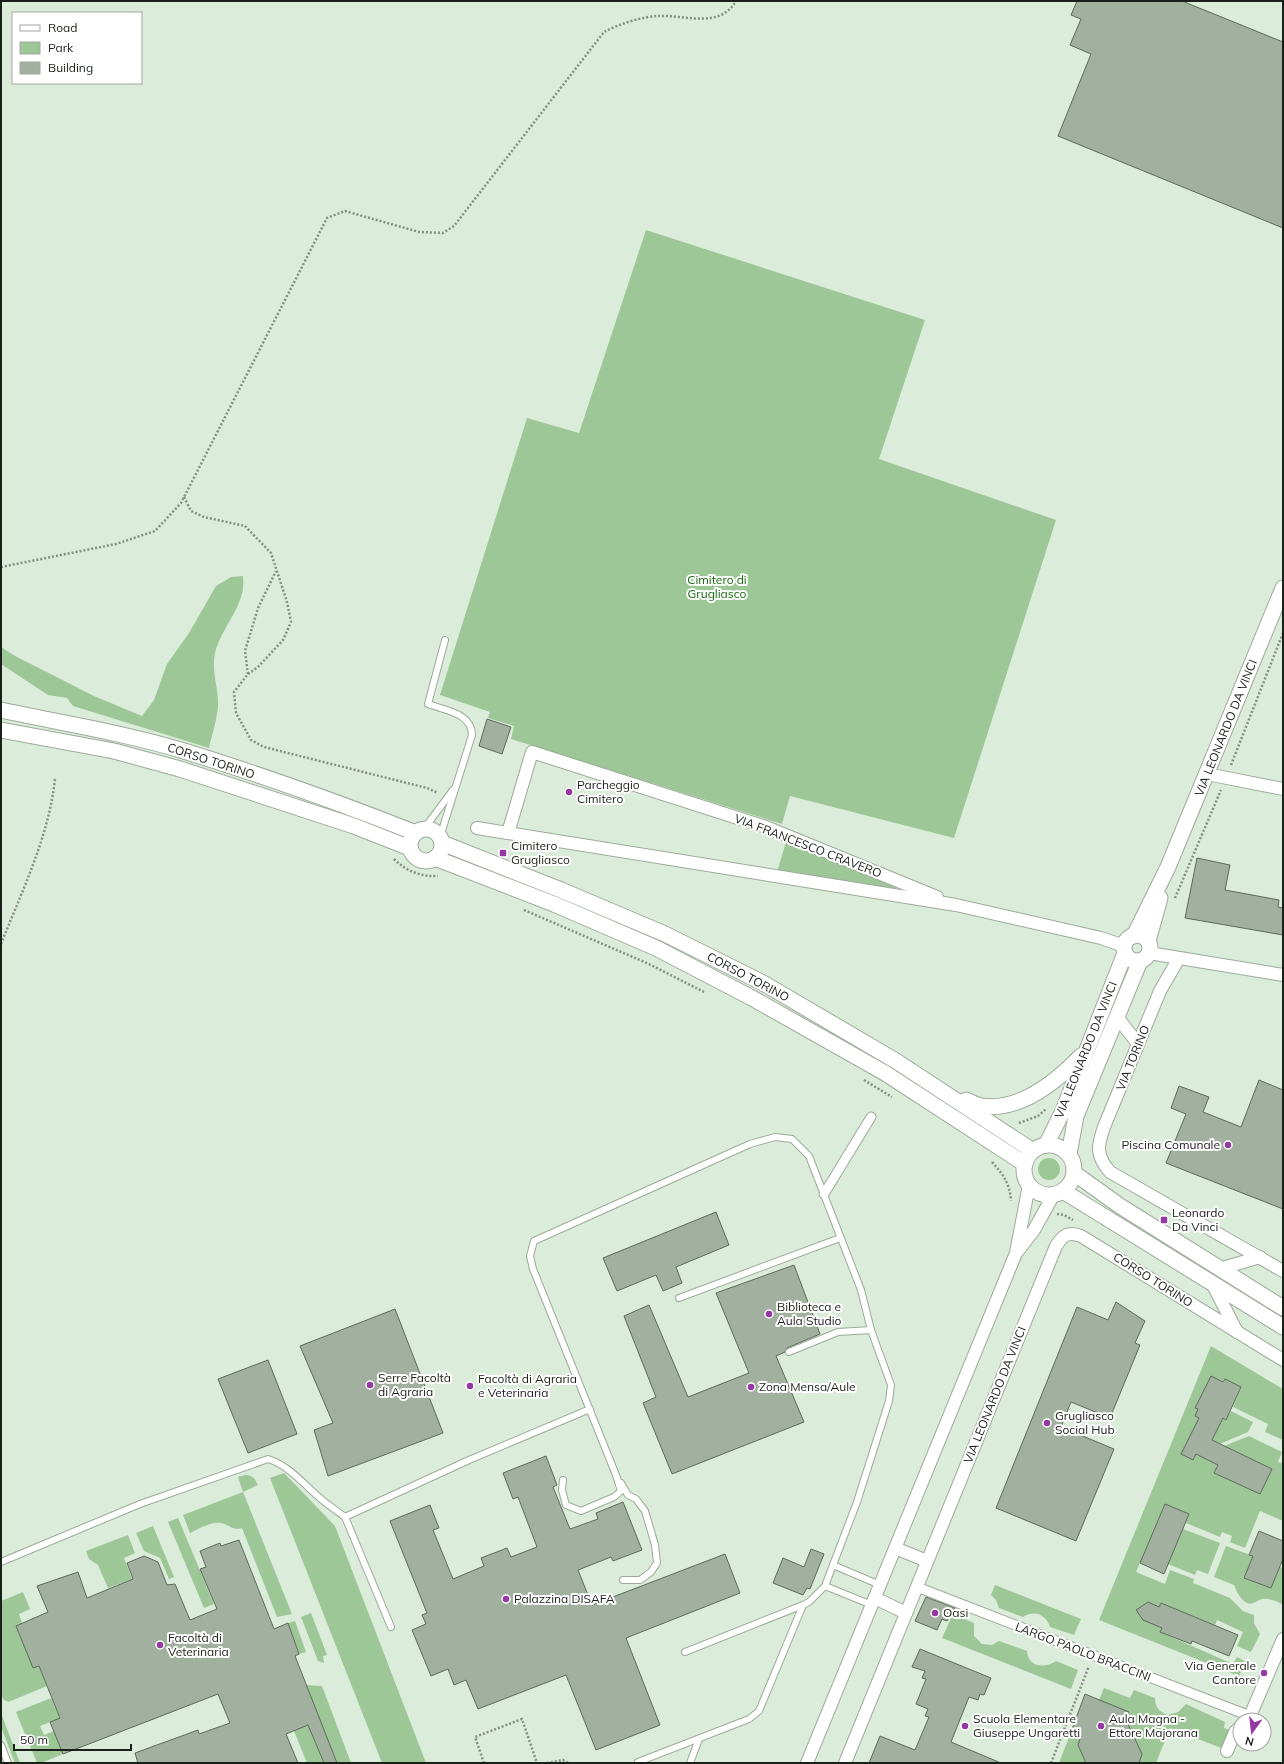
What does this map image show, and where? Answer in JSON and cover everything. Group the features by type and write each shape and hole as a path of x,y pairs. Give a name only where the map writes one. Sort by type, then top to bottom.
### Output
{"street":[{"name":"VIA LEONARDO DA VINCI","path":"1039,1148 1063,1110 1128,945 1168,867 1283,588"},
{"name":"CORSO TORINO","path":"1,710 118,734 184,751 420,831 435,832 441,840 665,934 762,983 896,1061 1039,1148 1055,1145 1062,1148 1069,1154"},
{"name":"CORSO TORINO","path":"1,730 114,750 180,769 354,826 410,848 416,858 430,861 435,858 554,904 670,955 752,998 886,1073 1025,1164"},
{"name":"VIA FRANCESCO CRAVERO","path":"508,833 532,752 766,827 956,905"},
{"path":"1207,774 1283,789"},
{"name":"VIA FRANCESCO CRAVERO","path":"477,828 956,905 1128,945"},
{"path":"410,848 410,840 420,831"},
{"path":"435,858 441,850 441,840"},
{"name":"VIA LEONARDO DA VINCI","path":"1069,1154 1076,1116 1146,952 1168,867"},
{"path":"1146,952 1140,936 1128,945 1129,958 1134,961 1146,952 1283,975"},
{"name":"VIA TORINO","path":"1179,958 1160,991 1098,1143 1101,1162 1110,1172 1260,1257"},
{"name":"VIA LEONARDO DA VINCI","path":"1118,1018 1138,1044"},
{"path":"942,1090 980,1106 1003,1106 1028,1098 1063,1075 1087,1050"},
{"path":"824,1194 871,1117"},
{"path":"806,1763 874,1602 1016,1253 1029,1185 1024,1172 1025,1164 1028,1157 1039,1148"},
{"path":"1016,1253 1034,1230 1058,1193 1069,1186 1074,1173 1073,1160 1069,1154"},
{"path":"1074,1173 1120,1206 1283,1308"},
{"path":"1029,1185 1040,1193 1058,1193 1212,1283 1283,1327"},
{"name":"VIA LEONARDO DA VINCI","path":"927,1561 1056,1246 1062,1236 1068,1233"},
{"name":"CORSO TORINO","path":"1068,1233 1074,1233 1081,1236 1283,1360"},
{"path":"1219,1269 1260,1257 1283,1271"},
{"path":"1212,1283 1237,1332"},
{"path":"845,1763 927,1561 895,1548"},
{"name":"LARGO PAOLO BRACCINI","path":"917,1587 1233,1712"},
{"path":"874,1602 906,1613"},
{"path":"1251,1712 1283,1639"},
{"path":"1227,1751 1232,1739"}],"lane":[{"path":"441,840 470,745 472,728 468,721 459,715 428,704 446,640"},
{"path":"420,831 456,787"},
{"path":"563,1480 562,1490 566,1505 581,1511 614,1497 621,1491 616,1474 533,1269 530,1256 534,1241 750,1144 775,1137 792,1139 809,1156 861,1290 871,1330 891,1385 889,1401 857,1502 825,1586 809,1602 803,1605 685,1652"},
{"path":"679,1298 840,1238"},
{"path":"789,1352 838,1332 871,1330"},
{"path":"345,1516 470,1460 590,1409"},
{"path":"1,1562 140,1504 268,1459 279,1463 301,1480 320,1498 345,1516 391,1627"},
{"path":"616,1474 628,1495 636,1499 645,1511 656,1545 657,1563 651,1572 640,1580 623,1580"},
{"path":"833,1565 880,1585"},
{"path":"825,1586 874,1602"},
{"path":"638,1762 749,1719 759,1711 803,1605"},
{"path":"690,1763 699,1739"},
{"path":"1,1745 8,1763"}],"path":[{"path":"1,567 116,544 155,531 181,503 327,218 345,211 419,232 443,233 454,226 604,32 620,24 659,16 709,19 731,10 736,1"},
{"path":"184,497 191,511 204,517 245,526 271,553 288,602 291,622 283,640 258,668 248,674 234,692 236,713 251,740 264,747 427,788 447,798"},
{"path":"248,674 245,651 258,608 276,571"},
{"path":"1174,900 1226,778 1283,633"},
{"path":"1,944 40,843 56,780"},
{"path":"393,857 402,867 413,872 426,877 439,876"},
{"path":"519,908 649,964 705,993"},
{"path":"857,1076 896,1100"},
{"path":"1050,1763 1093,1656"},
{"path":"484,1763 475,1737 522,1719 537,1763"},
{"path":"547,1763 563,1760 568,1763"}],"green space":[{"name":"Cimitero di Grugliasco","path":"646,230 925,320 879,459 1056,520 954,838 790,796 782,824 511,739 514,726 488,718 490,712 440,695 527,418 579,433"},
{"path":"243,576 241,597 222,634 215,653 214,674 218,706 216,722 209,748 73,706 67,698 48,695 1,664 1,647 15,656 94,696 142,716 154,700 167,664 189,633 216,586 231,577"},
{"path":"786,842 894,884 896,887 895,889 777,872"},
{"path":"1049,1158 1057,1161 1060,1169 1057,1177 1049,1180 1041,1177 1038,1169 1041,1161"},
{"path":"1211,1346 1283,1389 1283,1440 1265,1432 1268,1424 1233,1407 1241,1387 1225,1379 1195,1408 1198,1409 1195,1416 1199,1418 1182,1454 1193,1460 1196,1454 1212,1462 1219,1462 1214,1473 1260,1494 1272,1469 1224,1446 1249,1436 1282,1452 1278,1462 1283,1463 1283,1521 1260,1511 1245,1548 1230,1542 1232,1536 1222,1532 1220,1537 1186,1523 1189,1514 1165,1504 1136,1572 1165,1584 1170,1570 1194,1579 1193,1583 1230,1598 1243,1611 1254,1615 1254,1623 1260,1634 1251,1652 1237,1646 1243,1632 1217,1620 1215,1625 1161,1603 1159,1607 1148,1602 1136,1610 1144,1619 1162,1628 1160,1632 1233,1664 1237,1657 1246,1662 1239,1676 1099,1620"},
{"path":"1231,1411 1253,1422 1248,1432 1220,1444 1212,1440 1223,1418 1226,1420"},
{"path":"284,1473 335,1526 426,1763 382,1763 270,1478"},
{"path":"248,1475 255,1479 258,1485 243,1492 238,1477"},
{"path":"243,1492 292,1614 277,1617 242,1528 239,1529 221,1523 213,1523 190,1533 183,1515"},
{"path":"178,1518 214,1604 204,1608 168,1522"},
{"path":"153,1526 174,1577 169,1579 160,1558 144,1551 136,1533"},
{"path":"1183,1529 1220,1543 1208,1574 1197,1570 1195,1575 1168,1564"},
{"path":"128,1535 135,1553 124,1558 132,1579 108,1588 98,1565 89,1559 86,1551"},
{"path":"1226,1546 1253,1556 1244,1578 1271,1588 1280,1567 1283,1568 1283,1605 1276,1601 1267,1599 1262,1599 1250,1604 1247,1603 1241,1598 1234,1585 1214,1577"},
{"path":"995,1585 1081,1619 1074,1635 1050,1627 1046,1619 1039,1614 1031,1614 1023,1617 999,1608 996,1600 991,1595"},
{"path":"23,1592 30,1609 19,1614 22,1623 16,1626 33,1668 39,1666 47,1686 8,1702 3,1699 1,1693 1,1601"},
{"path":"311,1613 327,1655 323,1656 324,1663 318,1661 301,1617"},
{"path":"953,1614 974,1623 974,1636 982,1644 992,1645 999,1641 1027,1651 1030,1660 1037,1665 1047,1665 1056,1661 1078,1670 1071,1689 942,1638"},
{"path":"295,1621 306,1652 299,1654 288,1623"},
{"path":"280,1660 324,1763 307,1763 271,1674"},
{"path":"306,1685 322,1686 351,1763 337,1763"},
{"path":"1104,1688 1130,1698 1134,1690 1155,1698 1158,1709 1168,1715 1178,1712 1186,1704 1225,1722 1224,1728 1229,1730 1221,1748 1170,1728 1156,1763 1139,1763 1126,1720 1129,1712 1099,1700"},
{"path":"51,1698 60,1718 40,1726 44,1735 54,1731 63,1754 41,1763 37,1763 16,1712"},
{"path":"1,1713 20,1763 15,1763 1,1727"},
{"path":"1071,1732 1081,1736 1078,1745 1086,1763 1059,1763"}],"building":[{"path":"1077,1 1182,1 1283,42 1283,228 1058,136 1091,54 1070,45 1081,19 1071,15"},
{"path":"487,719 511,727 502,754 479,746"},
{"path":"1197,858 1230,865 1225,890 1279,900 1278,907 1283,908 1283,935 1185,918"},
{"name":"Piscina Comunale","path":"1259,1080 1283,1090 1283,1209 1166,1163 1186,1114 1171,1108 1179,1086 1209,1097 1203,1112 1241,1127"},
{"path":"716,1212 729,1245 676,1267 682,1283 663,1291 656,1275 617,1291 603,1258"},
{"name":"Zona Mensa/Aule","path":"794,1265 820,1334 787,1348 785,1352 776,1356 804,1422 672,1474 643,1403 656,1397 624,1316 649,1305 688,1397 749,1373 716,1293"},
{"name":"Grugliasco Social Hub","path":"1116,1302 1145,1321 1135,1343 1140,1345 1110,1418 1071,1402 1061,1427 1114,1449 1076,1541 996,1508 1077,1307 1108,1320"},
{"name":"Serre Facoltà di Agraria","path":"395,1309 443,1433 328,1476 314,1430 333,1423 300,1346"},
{"path":"268,1360 297,1434 248,1453 218,1379"},
{"path":"1211,1376 1223,1382 1225,1379 1241,1387 1226,1420 1223,1418 1212,1440 1272,1469 1260,1494 1214,1473 1218,1465 1196,1454 1193,1460 1181,1454 1199,1418 1195,1416 1198,1409 1195,1408"},
{"name":"Palazzina DISAFA","path":"546,1456 557,1485 553,1487 570,1529 598,1519 596,1513 623,1502 642,1550 613,1561 611,1557 578,1570 592,1605 725,1554 740,1593 626,1638 660,1725 596,1750 566,1675 478,1709 466,1680 454,1685 448,1669 431,1676 412,1630 426,1624 422,1615 427,1613 390,1521 430,1505 439,1528 433,1530 453,1579 484,1566 481,1558 507,1548 511,1557 537,1547 518,1497 513,1499 503,1473"},
{"path":"1165,1504 1189,1514 1164,1574 1140,1563"},
{"path":"1259,1531 1283,1541 1283,1559 1271,1588 1244,1578 1253,1556 1249,1555"},
{"name":"Facoltà di Veterinaria","path":"239,1540 274,1629 288,1623 299,1654 295,1656 337,1763 324,1763 308,1725 286,1734 298,1763 138,1763 135,1753 198,1730 199,1734 230,1723 218,1694 63,1754 50,1722 60,1718 39,1666 33,1668 16,1626 48,1612 37,1586 78,1572 87,1598 133,1579 127,1563 144,1556 158,1562 167,1585 175,1584 190,1620 217,1609 200,1569 206,1567 200,1551 220,1543 221,1546"},
{"path":"811,1549 824,1554 810,1589 807,1588 803,1595 773,1583 783,1558 804,1567"},
{"name":"Oasi","path":"926,1597 955,1608 947,1621 942,1619 937,1630 915,1621"},
{"path":"1148,1602 1159,1607 1161,1603 1238,1635 1229,1656 1192,1641 1191,1644 1160,1632 1162,1628 1143,1620 1136,1610"},
{"path":"920,1649 991,1678 984,1695 980,1694 978,1700 969,1697 951,1742 1001,1763 869,1763 880,1736 915,1750 929,1717 925,1716 928,1709 916,1704 926,1679 922,1678 925,1671 912,1667"},
{"name":"Aula Magna - Ettore Majorana","path":"1085,1694 1129,1712 1126,1720 1142,1754 1139,1763 1086,1763 1078,1745 1081,1736 1071,1732"}],"place":[{"name":"Parcheggio Cimitero","path":"569,792"},
{"name":"Cimitero Grugliasco","path":"503,853"},
{"name":"Piscina Comunale","path":"1228,1145"},
{"name":"Leonardo Da Vinci","path":"1164,1220"},
{"name":"Biblioteca e Aula Studio","path":"769,1314"},
{"name":"Serre Facoltà di Agraria","path":"370,1385"},
{"name":"Facoltà di Agraria e Veterinaria","path":"470,1386"},
{"name":"Zona Mensa/Aule","path":"751,1387"},
{"name":"Grugliasco Social Hub","path":"1047,1423"},
{"name":"Palazzina DISAFA","path":"506,1599"},
{"name":"Oasi","path":"935,1613"},
{"name":"Facoltà di Veterinaria","path":"160,1645"},
{"name":"Via Generale Cantore","path":"1264,1673"},
{"name":"Scuola Elementare Giuseppe Ungaretti","path":"965,1726"},
{"name":"Aula Magna - Ettore Majorana","path":"1101,1726"}]}
